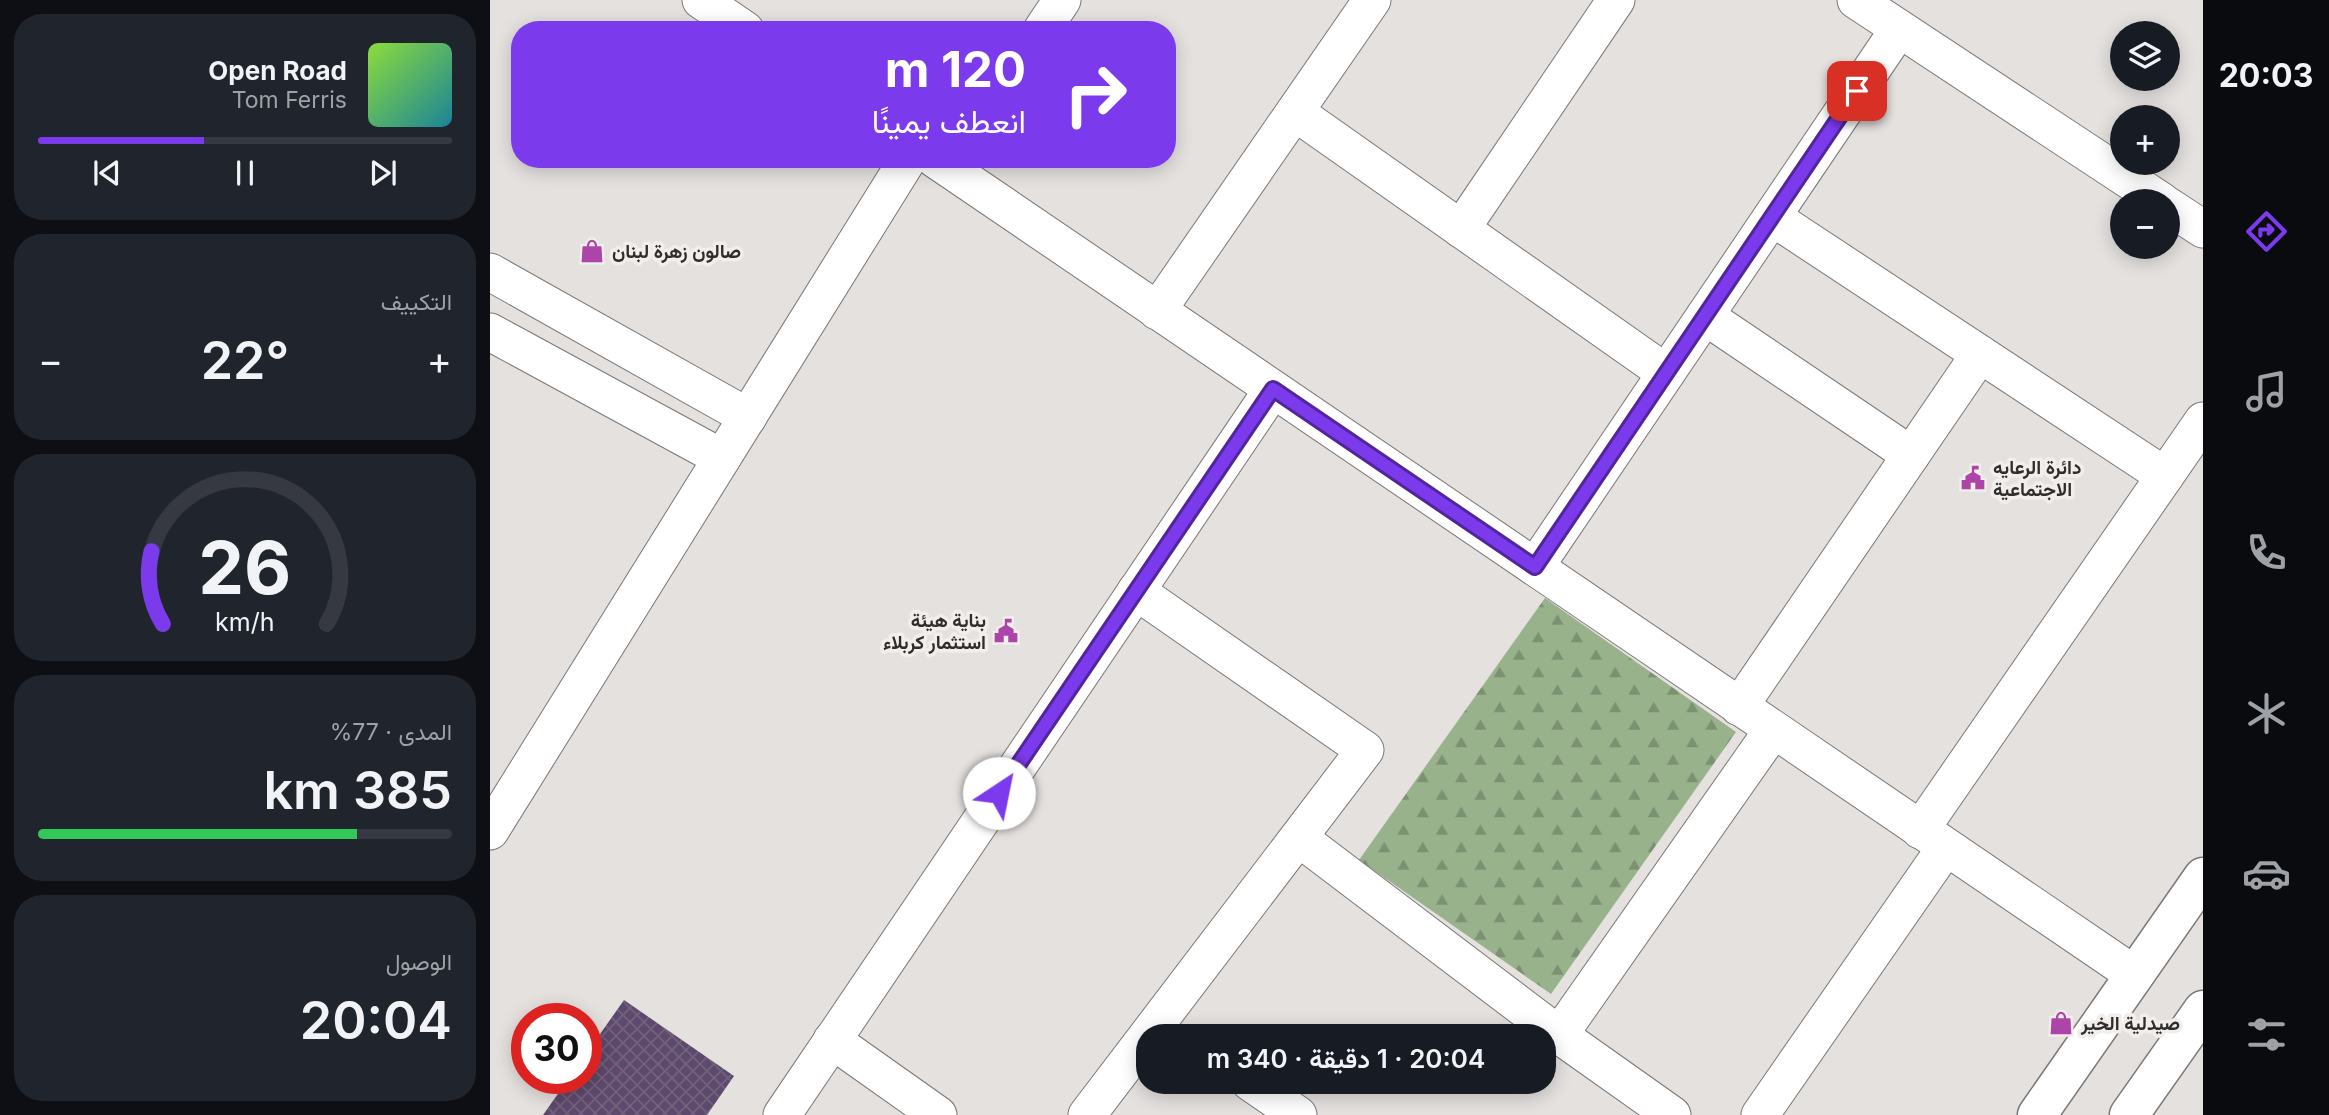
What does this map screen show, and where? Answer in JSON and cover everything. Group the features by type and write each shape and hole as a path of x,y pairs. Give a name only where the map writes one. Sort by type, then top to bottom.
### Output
{"main road":[{"path":"2037,1115 2203,877"},
{"path":"2129,1115 2201,1019"}],"street":[{"path":"701,0 732,21"},
{"path":"1048,21 1062,0"},
{"path":"1157,311 1372,0"},
{"path":"1461,229 1616,0"},
{"path":"1856,0 2143,189"},
{"path":"1535,567 1899,29"},
{"path":"1295,112 1666,373"},
{"path":"490,831 503,780 722,458 902,168"},
{"path":"954,168 1157,311 2134,975"},
{"path":"2180,214 2203,229"},
{"path":"1772,216 2165,476"},
{"path":"490,272 748,417"},
{"path":"1705,316 1911,455"},
{"path":"490,332 722,458"},
{"path":"1739,707 1980,354"},
{"path":"782,1115 1273,389"},
{"path":"1760,1115 1933,839 2203,421"},
{"path":"1136,591 1365,750 1299,838 1175,1024"},
{"path":"1559,1035 1773,730"},
{"path":"1299,838 1559,1035 1672,1115"},
{"path":"832,1040 937,1115"},
{"path":"1087,1115 1136,1065"},
{"path":"1267,1094 1298,1115"}],"green space":[{"path":"1545,598 1736,732 1551,994 1359,860"}],"building":[{"path":"624,1000 734,1076 707,1115 543,1115 558,1094 602,1094 602,1031"}],"place":[{"name":"صالون زهرة لبنان","path":"592,251"},
{"name":"دائرة الرعايه الاجتماعية","path":"1973,478"},
{"name":"بناية هيئة استثمار كربلاء","path":"1006,631"},
{"name":"صيدلية الخير","path":"2061,1023"}],"route":[{"path":"999,793 1273,389 1535,567 1857,91"}]}
